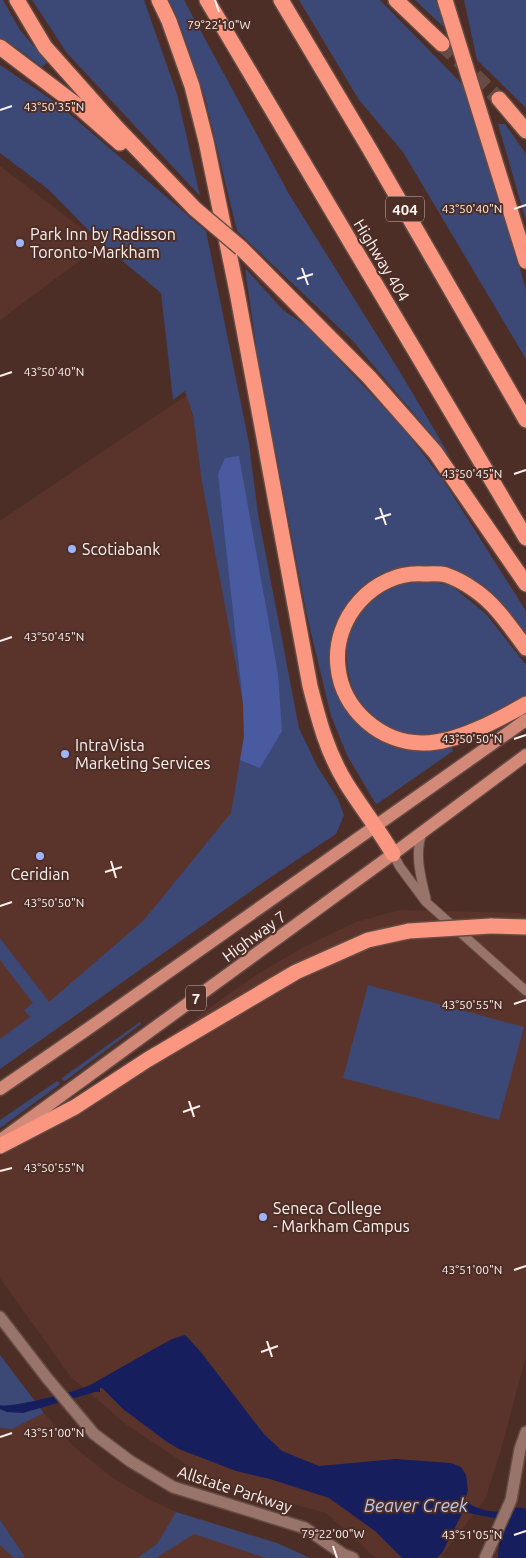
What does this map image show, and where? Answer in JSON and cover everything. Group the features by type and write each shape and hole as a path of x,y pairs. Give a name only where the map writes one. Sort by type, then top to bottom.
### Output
{"highway":[{"path":"17,0 44,47 117,128 196,209"},
{"path":"159,0 169,21 192,86 206,141 237,292 310,686 321,732 346,782 393,854"},
{"name":"Highway 404","path":"207,0 526,538"},
{"name":"404","path":"281,0 389,181 526,420"},
{"path":"396,0 442,44"},
{"path":"444,0 488,134 526,261"},
{"path":"455,0 488,134"},
{"path":"0,47 78,106 241,248 369,377 434,452 526,584"},
{"path":"526,124 503,102 526,131"},
{"path":"526,648 490,603 474,589 446,575 413,573 394,577 376,586 360,600 344,624 338,650 338,668 351,704 368,724 396,739 424,743 449,740 526,704"},
{"path":"0,1146 75,1107 146,1060 296,972 368,940 409,930 491,926 526,927"}],"main road":[{"name":"Highway 7","path":"0,1089 526,720"},
{"name":"Highway 7","path":"0,1141 526,755"}],"street":[{"path":"422,833 418,846 426,902"},
{"path":"393,854 400,867 426,902 526,991"},
{"name":"Allstate Parkway","path":"0,1317 47,1378 94,1434 130,1461 172,1487 305,1528 347,1557"},
{"path":"485,1557 511,1500 520,1449 526,1432"}],"shaded area":[{"path":"0,0 3,0 20,30 47,62 42,67 0,38"},
{"path":"32,0 144,0 177,94 200,196 67,53"},
{"path":"169,0 184,0 289,194 400,372 451,458 352,340 237,231 205,98 179,22"},
{"path":"299,0 380,0 465,87 526,289 526,359 403,152 359,100"},
{"path":"415,0 437,0 447,30"},
{"path":"464,0 526,0 526,108 477,60"},
{"path":"0,65 58,104 206,231 249,443 258,514 299,728 317,766 338,799 344,815 336,834 265,881 0,1069 0,1039 30,1017 24,1010 33,1003 0,960 0,938 49,1002 144,920 231,813 244,736 243,703 202,482 193,415 185,391 173,400 161,293 102,244 48,189 0,153"},
{"path":"498,124 505,124 526,154 526,221"},
{"path":"0,166 102,244 0,320"},
{"path":"245,268 283,310 308,327 404,429 443,480 526,611 526,638 458,572 424,565 398,570 357,594 334,674 337,692 342,704 361,725 384,741 396,746 419,750 451,745 453,751 377,804 347,755 331,716 307,616 259,367"},
{"path":"187,395 224,534 254,783 179,899 0,1058 0,521"},
{"path":"239,456 278,674 282,731 260,768 240,760 244,737 243,703 218,474 225,458"},
{"path":"420,579 452,586 486,614 526,665 526,699 476,723 446,733 423,736 392,730 380,723 360,704 349,677 347,661 348,642 356,617 367,603 387,589 397,584"},
{"name":"Seneca College - Markham Campus","path":"400,910 519,913 526,916 526,1356 500,1453 485,1499 440,1558 376,1558 326,1513 211,1481 127,1425 71,1377 0,1278 0,1157 256,975 304,947 356,922"},
{"path":"368,985 524,1027 499,1120 343,1078"},
{"path":"140,1022 141,1024 65,1081 62,1080 62,1078"},
{"path":"57,1081 60,1083 59,1085 0,1128 0,1120"},
{"path":"0,1355 44,1413 12,1429 0,1428"},
{"path":"44,1413 74,1447 113,1478 147,1498 176,1512 277,1543 310,1558 0,1558 0,1428 12,1429"},
{"path":"176,1512 277,1543 310,1558 266,1558 194,1534 156,1558 137,1558 157,1544"},
{"path":"0,1520 25,1557 14,1558 0,1545"}],"water":[{"name":"Beaver Creek","path":"185,1335 200,1351 264,1434 282,1451 319,1466 396,1459 451,1463 461,1467 466,1475 468,1490 465,1500 469,1503 479,1509 490,1511 501,1511 518,1507 526,1509 526,1558 498,1558 500,1525 494,1518 463,1512 442,1553 437,1558 402,1558 375,1531 329,1498 270,1479 236,1471 179,1449 123,1409 102,1388 100,1388 100,1392 23,1413 7,1412 0,1409 0,1405 31,1402 86,1387 172,1339"}],"tunnel":[{"path":"442,44 499,99"}],"place":[{"name":"Park Inn by Radisson Toronto-Markham","path":"20,243"},
{"name":"Scotiabank","path":"72,549"},
{"name":"IntraVista Marketing Services","path":"65,754"},
{"name":"Ceridian","path":"40,856"},
{"name":"Seneca College - Markham Campus","path":"263,1217"}]}
